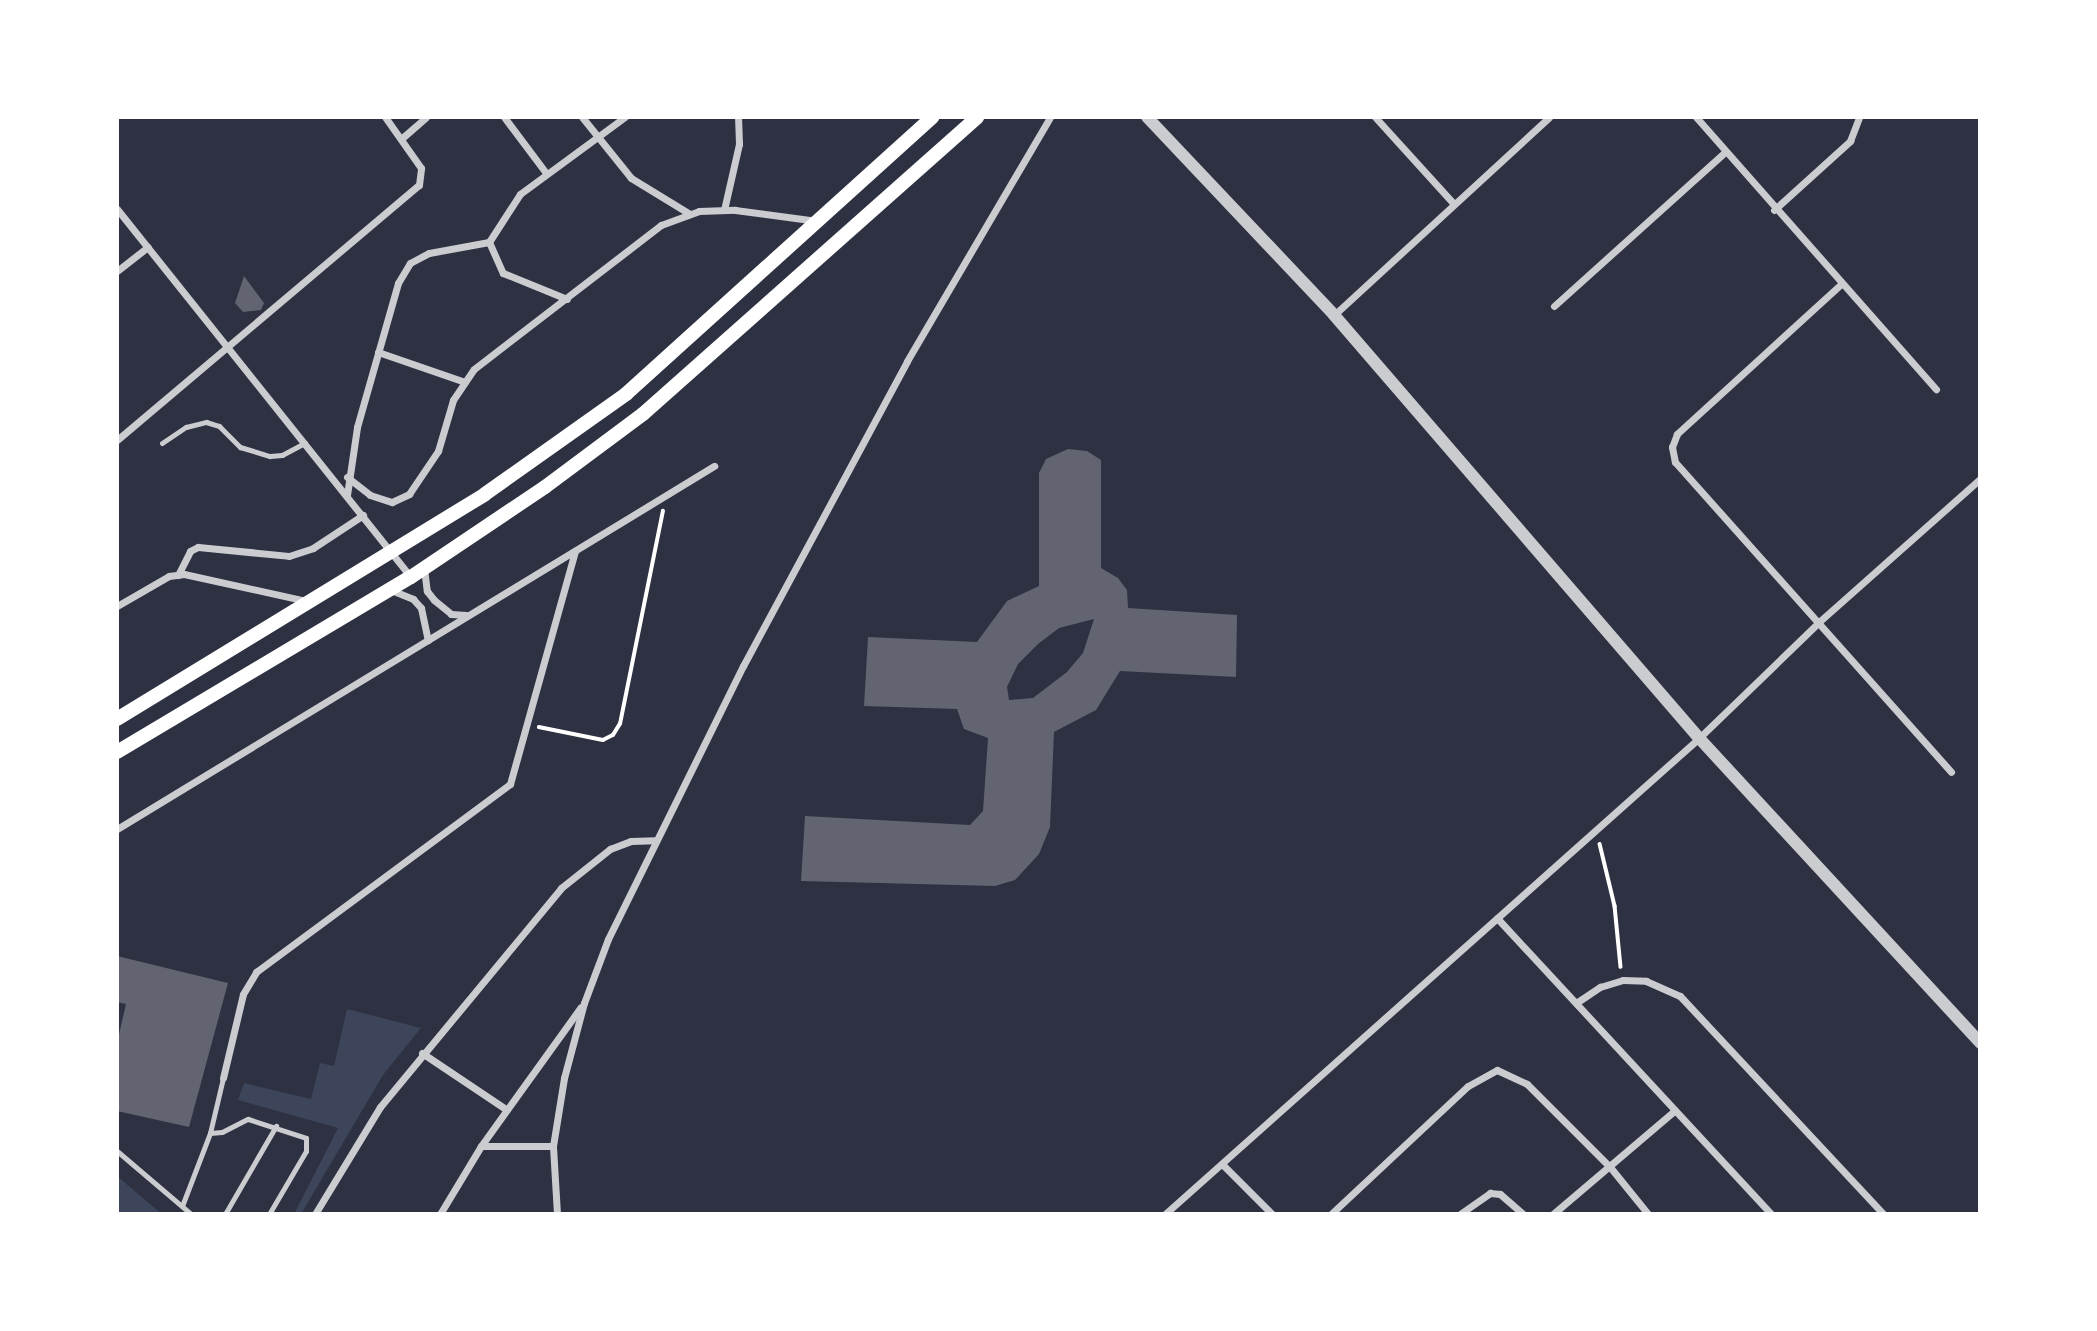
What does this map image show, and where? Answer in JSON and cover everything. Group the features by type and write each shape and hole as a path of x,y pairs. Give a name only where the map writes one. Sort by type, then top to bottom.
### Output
{"main road":[{"path":"117,719 307,601 393,552 626,394 933,117"},
{"path":"117,752 411,577 643,414 977,117"}],"street":[{"path":"117,440 419,185 421,168 385,117"},
{"path":"401,139 426,117"},
{"path":"504,117 546,173"},
{"path":"582,117 643,188 690,214"},
{"path":"347,495 347,477 378,352 398,283 410,262 439,251 489,242 520,194 625,117"},
{"path":"724,210 739,144 737,117"},
{"path":"556,1214 553,1146 564,1078 584,1003 654,840 906,361 1050,117"},
{"path":"1147,117 1334,315 1699,738 1980,1043"},
{"path":"1375,117 1453,203"},
{"path":"1334,315 1549,117"},
{"path":"1696,117 1840,285 1936,389"},
{"path":"1774,210 1850,141 1859,117"},
{"path":"1555,306 1725,152"},
{"path":"117,209 411,577"},
{"path":"347,477 370,495 392,502 409,494 438,451 453,400 474,369 661,225 690,214 724,210 818,221"},
{"path":"489,242 503,273 567,299"},
{"path":"117,271 148,247"},
{"path":"1840,285 1690,421 1672,447 1675,462 1820,621 1951,772"},
{"path":"378,352 465,382"},
{"path":"117,829 714,466"},
{"path":"1165,1214 1699,738 1820,621 1980,479"},
{"path":"178,575 190,551 198,547 289,556 313,548 363,515"},
{"path":"223,1078 243,994 256,972 501,792 514,775 575,551"},
{"path":"424,567 427,591 434,600 451,614 470,614"},
{"path":"117,606 178,575 243,584 307,601"},
{"path":"390,590 413,599 421,608 428,640"},
{"path":"316,1214 380,1107 561,888 610,849 631,841 654,840"},
{"path":"1497,918 1771,1214"},
{"path":"1576,1003 1601,987 1623,980 1647,981 1680,996 1883,1214"},
{"path":"440,1214 481,1146 584,1003"},
{"path":"422,1053 507,1110"},
{"path":"1331,1214 1468,1086 1497,1070 1527,1084 1610,1167 1648,1214"},
{"path":"1553,1214 1675,1110"},
{"path":"481,1146 553,1146"},
{"path":"1222,1164 1272,1214"},
{"path":"1460,1214 1490,1193 1513,1202 1523,1214"}],"lane":[{"path":"162,443 186,427 206,422 250,451 282,455 305,443"},
{"path":"182,1206 210,1133 223,1078"},
{"path":"210,1133 222,1132 248,1119 303,1134 308,1147 269,1214"},
{"path":"225,1214 276,1126"},
{"path":"117,1151 191,1214"}],"path":[{"path":"527,724 603,740 613,735 620,724 666,495"},
{"path":"1595,831 1615,906 1623,980"}],"shaded area":[{"path":"347,1009 421,1028 383,1075 301,1214 294,1214 338,1128 238,1100 244,1083 311,1099 320,1063 334,1066"},
{"path":"117,1176 156,1209 162,1214 117,1214"}],"building":[{"path":"244,276 264,303 261,310 243,312 235,303"},
{"path":"1068,449 1087,451 1101,460 1101,568 1118,578 1127,590 1128,608 1237,615 1236,677 1120,671 1096,710 1054,732 1050,827 1039,854 1015,880 995,886 801,881 805,816 970,825 983,811 988,738 964,729 957,709 864,706 868,637 977,642 1007,601 1039,586 1039,473 1046,459","holes":["1094,619 1083,653 1067,672 1033,698 1009,700 1007,687 1018,664 1038,644 1059,628"]},
{"path":"117,956 228,983 189,1127 117,1111 117,1043 126,1004 117,1002"}]}
